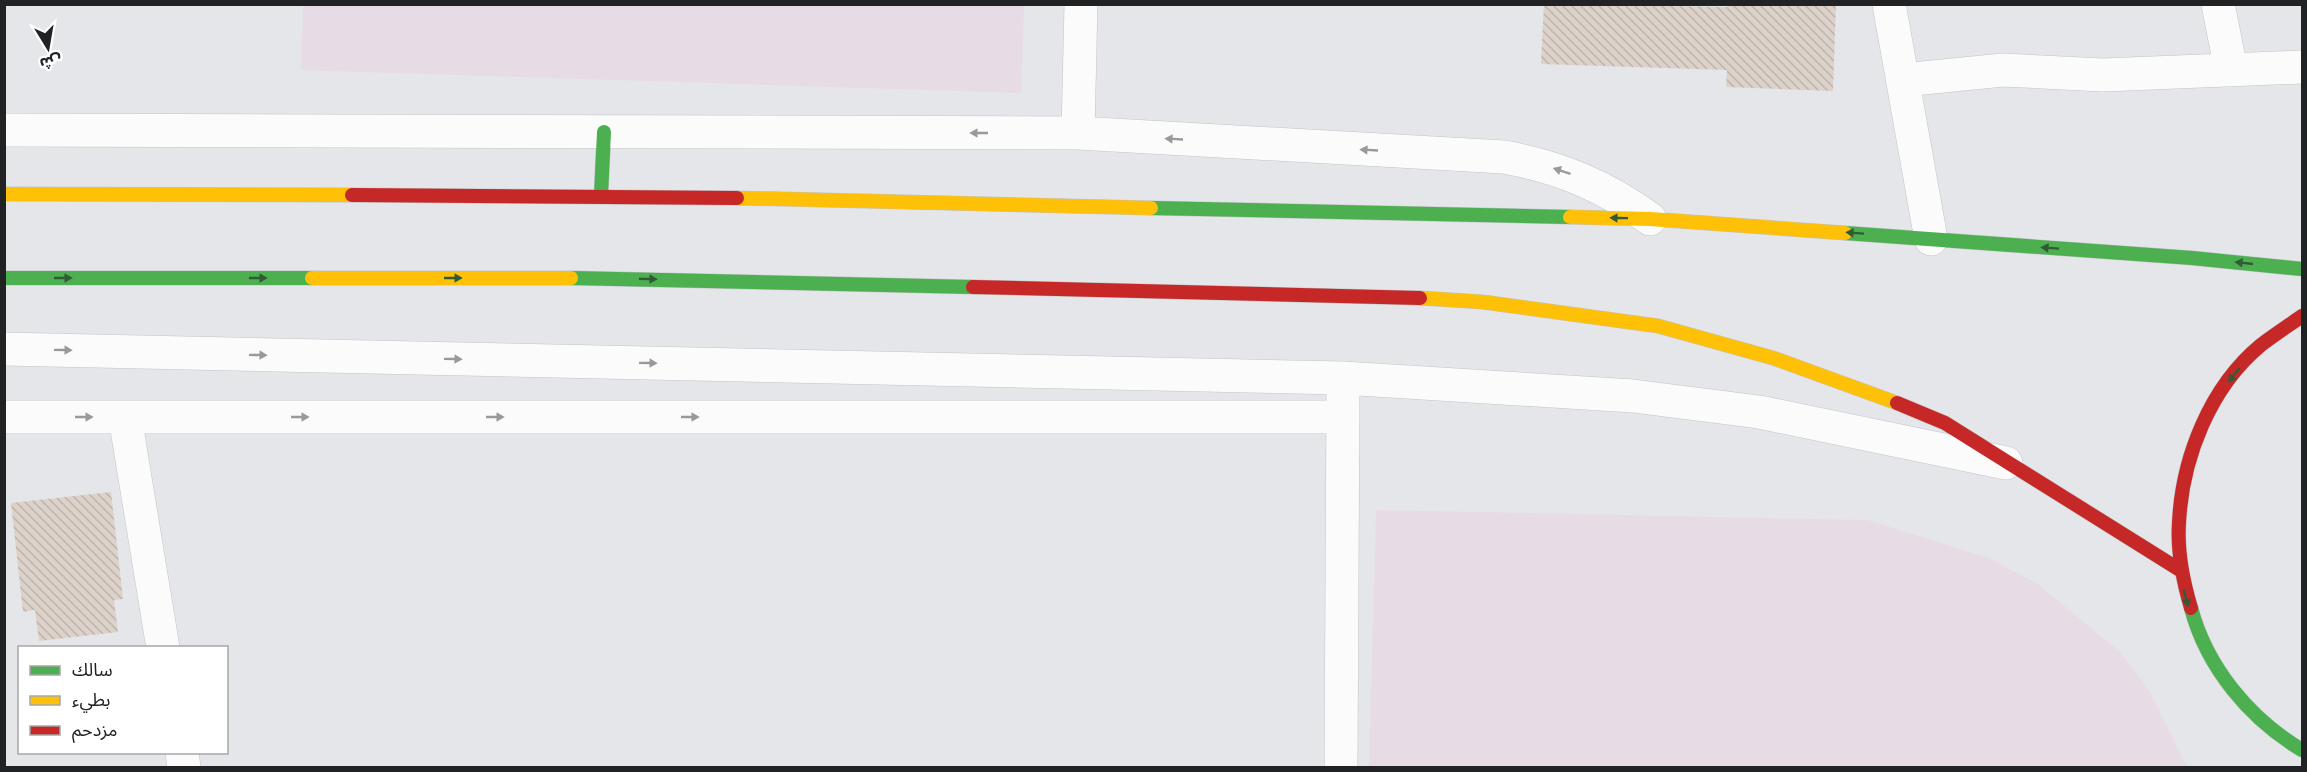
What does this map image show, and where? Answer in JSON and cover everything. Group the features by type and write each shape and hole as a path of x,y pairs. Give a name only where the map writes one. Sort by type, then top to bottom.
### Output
{"main road":[{"path":"601,195 604,132"},
{"path":"4,194 601,195 1650,219 1931,238 2302,269"},
{"path":"4,278 601,278 1348,296 1483,302 1658,326 1773,358 1860,388 1945,423 2180,570"},
{"path":"2302,316 2255,351 2236,370 2206,415 2189,456 2181,490 2177,543 2180,570 2190,610 2210,657 2247,707 2302,750"},
{"path":"2270,727 2285,757"}],"street":[{"path":"1078,133 1082,4"},
{"path":"1889,4 1931,238"},
{"path":"2218,4 2231,70"},
{"path":"1903,80 2003,70 2103,75 2302,67"},
{"path":"4,130 1078,133 1504,157 1567,172 1614,195 1650,219"},
{"path":"4,349 1343,378 1633,396 1736,409 1825,424 2011,464"},
{"path":"1341,768 1343,378"},
{"path":"4,417 1343,417"},
{"path":"125,417 163,646"}],"shaded area":[{"path":"303,5 1024,5 1021,93 301,70"},
{"path":"1376,510 1867,520 1989,558 2039,585 2120,652 2150,692 2187,767 1369,767"}],"building":[{"path":"1544,4 1728,7 1728,4 1836,4 1833,91 1726,87 1727,70 1541,64"},
{"path":"111,492 123,599 114,600 118,632 39,641 35,610 23,612 11,503"}],"traffic: fast":[{"path":"601,195 604,132"},
{"path":"1151,208 1570,217"},
{"path":"1845,233 2192,258 2302,269"},
{"path":"4,278 312,278"},
{"path":"571,278 973,287"},
{"path":"2191,608 2208,651 2233,690 2265,723 2302,750"}],"traffic: slow":[{"path":"4,194 352,195"},
{"path":"737,198 1151,208"},
{"path":"1570,217 1650,219 1845,233"},
{"path":"312,278 571,278"},
{"path":"1420,298 1483,302 1658,326 1773,358 1897,403"}],"traffic: jam":[{"path":"352,195 737,198"},
{"path":"973,287 1420,298"},
{"path":"2191,608 2185,587 2179,545 2181,498 2193,449 2202,425 2227,381 2243,362 2261,345 2302,316"},
{"path":"1897,403 1945,423 2180,570"}]}
